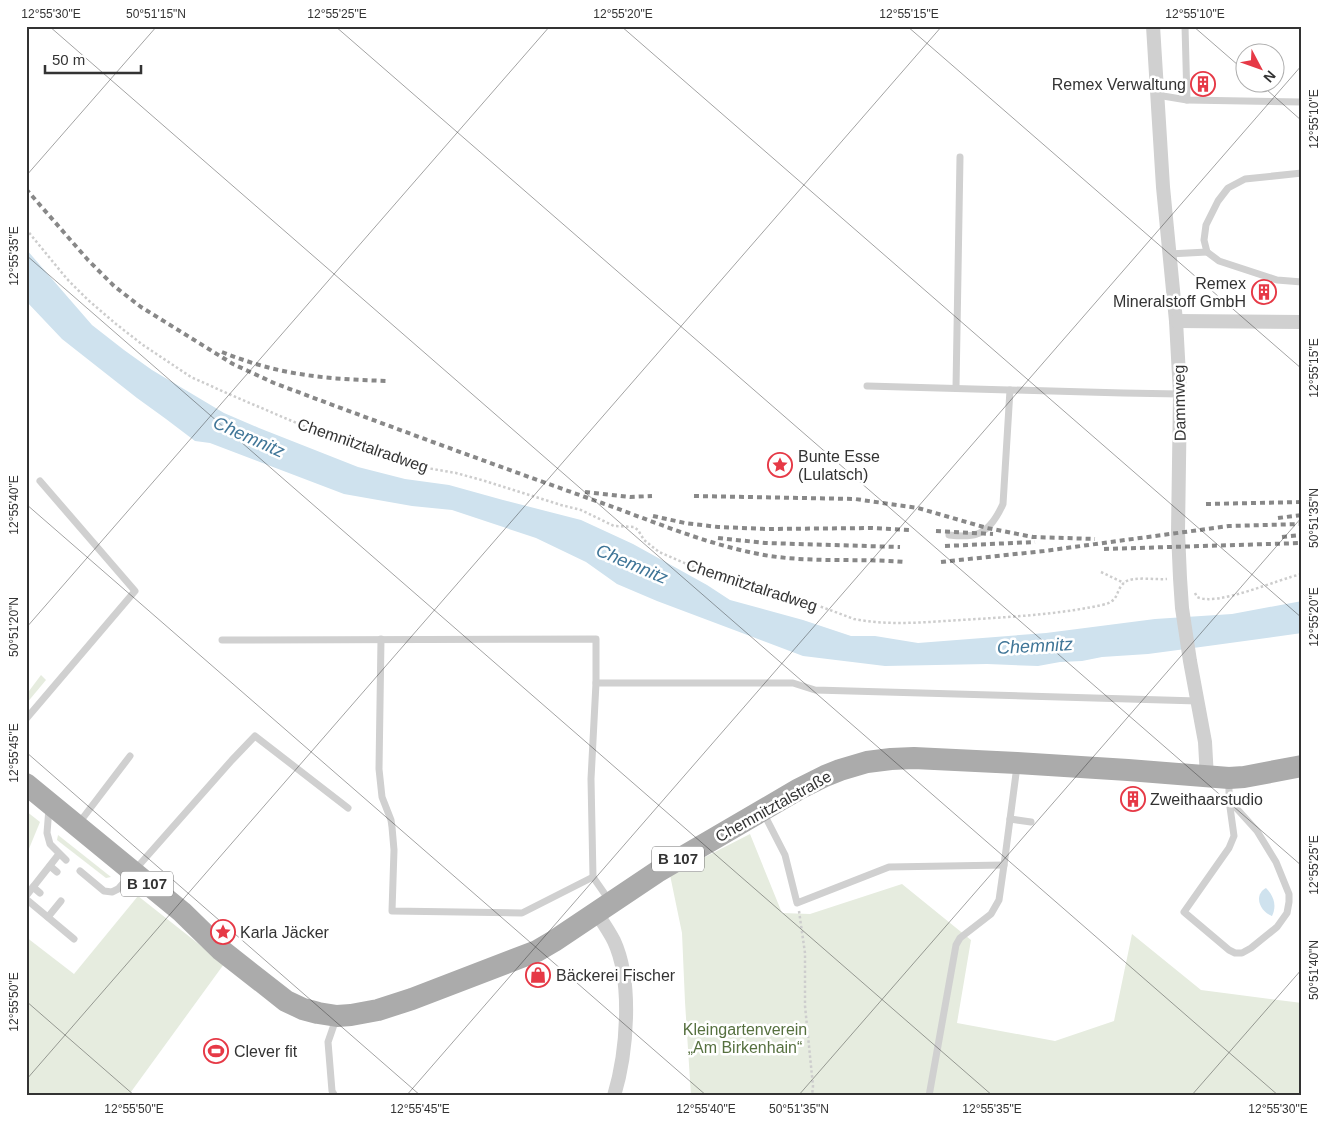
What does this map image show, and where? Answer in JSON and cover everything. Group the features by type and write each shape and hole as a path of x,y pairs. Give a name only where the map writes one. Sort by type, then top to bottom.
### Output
{"main road":[{"name":"Chemnitztalstraße","path":"132,872 182,912 221,950 286,1001 303,1009 318,1013 351,1016 378,1010 522,957 554,941 657,872 762,810 825,776 867,762 914,758 1128,770 1222,785 1244,777 1302,766"},
{"name":"B 107","path":"26,784 132,872"}],"street":[{"name":"Dammweg","path":"1153,26 1162,187 1176,321 1180,394 1178,532 1182,608 1205,742 1222,785"},
{"path":"1176,321 1302,322"},
{"path":"603,907 623,970 626,990 625,1038 622,1064 614,1096"}],"lane":[{"path":"1185,26 1187,100"},
{"path":"1157,95 1187,100 1302,102"},
{"path":"956,388 960,157"},
{"path":"1207,252 1204,240 1206,225 1228,188 1245,179 1302,173"},
{"path":"1169,254 1207,252 1219,260 1277,280 1302,282"},
{"path":"867,386 1180,394"},
{"path":"949,535 980,534 998,517 1004,504 1010,390"},
{"path":"26,719 135,592 40,481"},
{"path":"381,639 379,768 382,797 391,820 394,850 392,911 522,913 593,877"},
{"path":"222,640 596,639 596,683 591,778 593,877 603,907"},
{"path":"596,683 794,683 815,690 1198,700"},
{"path":"81,874 104,891 112,892 118,889 255,736 348,808"},
{"path":"77,825 130,756"},
{"path":"929,1096 956,945 960,938 991,914 999,900 1017,763"},
{"path":"1222,785 1256,830 1276,862 1289,894 1287,914 1277,927 1242,953 1235,953 1229,950 1184,912 1229,848 1234,836 1222,785"},
{"path":"49,802 47,833 50,844 66,860"},
{"path":"762,810 785,855 798,903 889,868 1004,865"},
{"path":"1010,819 1031,822"},
{"path":"59,854 26,897 74,939"},
{"path":"50,866 57,872"},
{"path":"42,876 48,882"},
{"path":"33,887 40,893"},
{"path":"48,917 57,904"},
{"path":"335,1096 332,1091 328,1042 337,1016"}],"path":[{"name":"Chemnitztalradweg","path":"26,229 67,279 88,300 143,345 191,377 231,396 334,439 421,467 485,480 581,510 614,526 634,527 644,540 659,552 726,580 796,597 854,619 895,623 1052,614 1101,606 1113,601 1124,583"},
{"path":"1101,572 1124,583 1132,580 1192,578 1196,595 1204,600 1233,596 1302,574"},
{"path":"798,903 805,953 805,1006 813,1086 812,1096"}],"green space":[{"path":"41,675 46,680 26,704 26,695"},
{"path":"26,811 40,822 26,856"},
{"name":"Kleingartenverein „Am Birkenhain“","path":"750,834 782,913 810,914 902,884 971,940 957,1023 1055,1041 1114,1021 1132,934 1201,990 1302,1003 1302,1096 691,1096 682,933 670,875"},
{"path":"58,835 111,877 106,878 57,840"},
{"path":"138,896 224,964 128,1096 26,1096 26,937 74,974"}],"water":[{"name":"Chemnitz","path":"26,249 92,325 152,370 224,413 358,467 405,479 449,485 581,520 633,544 730,600 803,620 851,636 875,636 918,643 1046,633 1155,619 1232,614 1302,601 1302,633 1148,654 1102,657 1038,666 987,664 885,666 803,656 617,584 586,562 536,538 452,510 412,506 344,494 210,443 195,441 62,339 26,301"},
{"path":"1266,888 1274,901 1272,916 1264,911 1259,899 1262,891"}],"railway":[{"path":"26,189 88,260 114,286 141,307 233,364 274,383 662,525 743,551 816,560 904,562"},
{"path":"222,352 260,365 311,376 388,381"},
{"path":"585,492 630,497 652,496"},
{"path":"694,496 855,499 918,508 987,528 1033,537 1095,539"},
{"path":"1206,504 1302,502"},
{"path":"1278,518 1302,515"},
{"path":"653,516 685,523 718,527 909,530"},
{"path":"941,562 1044,551 1229,526 1302,524"},
{"path":"936,531 993,534"},
{"path":"1282,537 1302,535"},
{"path":"718,538 765,543 900,547"},
{"path":"945,546 1035,542"},
{"path":"1104,549 1302,543"}],"place":[{"name":"Remex Verwaltung","path":"1203,84"},
{"name":"Remex Mineralstoff GmbH","path":"1264,292"},
{"name":"Bunte Esse (Lulatsch)","path":"780,465"},
{"name":"Zweithaarstudio","path":"1133,799"},
{"name":"Karla Jäcker","path":"223,932"},
{"name":"Bäckerei Fischer","path":"538,975"},
{"name":"Clever fit","path":"216,1051"}]}
